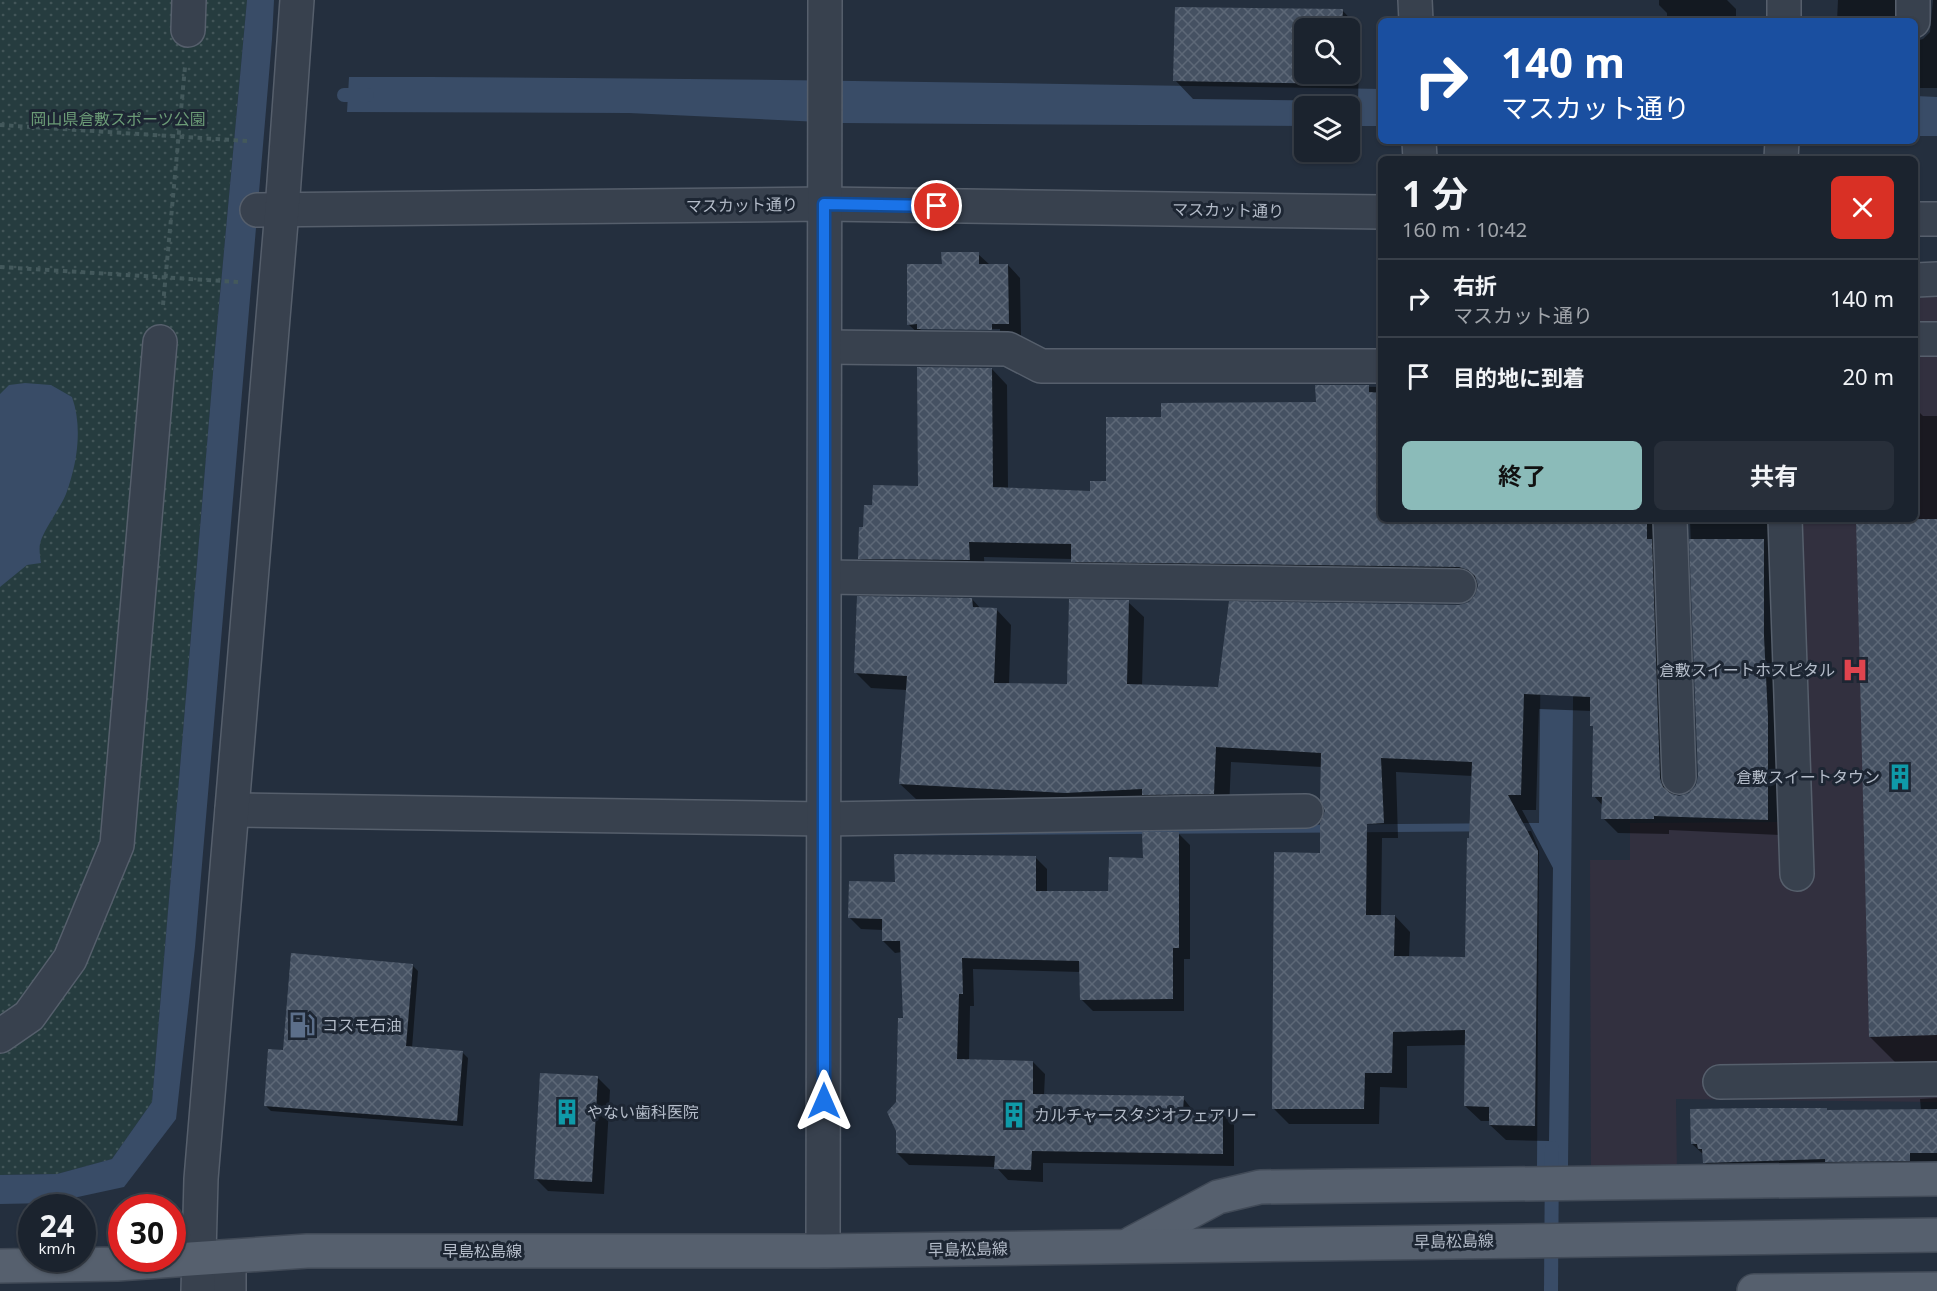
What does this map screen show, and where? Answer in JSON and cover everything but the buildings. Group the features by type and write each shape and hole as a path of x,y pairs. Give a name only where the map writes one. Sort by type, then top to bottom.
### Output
{"main road":[{"path":"1128,1245 1218,1197 1260,1187 1937,1179"},
{"name":"早島松島線","path":"0,1266 117,1264 307,1251 823,1251 1937,1235"},
{"path":"1754,1291 1937,1289"}],"street":[{"path":"230,1291 214,1258 201,1179 232,810 269,210 297,0"},
{"path":"823,1251 825,0"},
{"path":"1415,0 1416,18"},
{"path":"1784,0 1784,18"},
{"path":"1913,0 1913,18"},
{"name":"マスカット通り","path":"269,210 824,204 1378,212"},
{"path":"1918,219 1937,219"},
{"path":"1918,280 1937,279"},
{"path":"1918,339 1937,339"},
{"path":"0,1036 29,1016 70,959 117,845 160,342"},
{"path":"826,347 1008,349 1041,366 1378,366"},
{"path":"1670,522 1678,777"},
{"path":"1785,522 1797,874"},
{"path":"825,577 1459,586"},
{"path":"232,810 823,819 1306,811"},
{"path":"1720,1082 1937,1079"},
{"path":"198,1291 214,1258"}],"path":[{"path":"160,342 189,15"},
{"path":"0,125 252,142"},
{"path":"0,267 240,282"}],"shaded area":[{"name":"倉敷スイートホスピタル","path":"1918,263 1937,263 1937,1102 1676,1099 1677,1173 1591,1173 1590,860 1630,860 1630,823 1778,822 1769,522 1918,522"}],"green space":[{"name":"岡山県倉敷スポーツ公園","path":"0,0 247,0 215,349 152,1102 112,1159 57,1174 0,1175"}],"water":[{"path":"247,0 274,0 195,947 176,1119 124,1187 92,1194 18,1194 18,1204 0,1204 0,1175 57,1174 112,1159 152,1102 215,349"},
{"path":"349,77 736,79 1378,89 1378,126 1360,126 1360,96 1294,96 1294,126 842,123 629,113 347,112"},
{"path":"1918,96 1937,97 1937,136 1918,136"},
{"path":"25,383 51,385 72,397 78,433 76,458 66,494 44,532 40,544 41,563 27,565 0,587 0,394 9,385"},
{"path":"1542,522 1575,522 1568,1166 1537,1166 1539,850 1531,831 845,836 847,828 1539,823"}],"waterway":[{"path":"344,95 367,95"},
{"path":"1551,1291 1552,1148"}],"place":[{"name":"倉敷スイートホスピタル","path":"1855,670"},
{"name":"倉敷スイートタウン","path":"1900,777"},
{"name":"コスモ石油","path":"302,1025"},
{"name":"やない歯科医院","path":"567,1112"},
{"name":"カルチャースタジオフェアリー","path":"1014,1115"}],"route":[{"path":"824,1101 823,819 826,462 824,204 937,206"}]}
